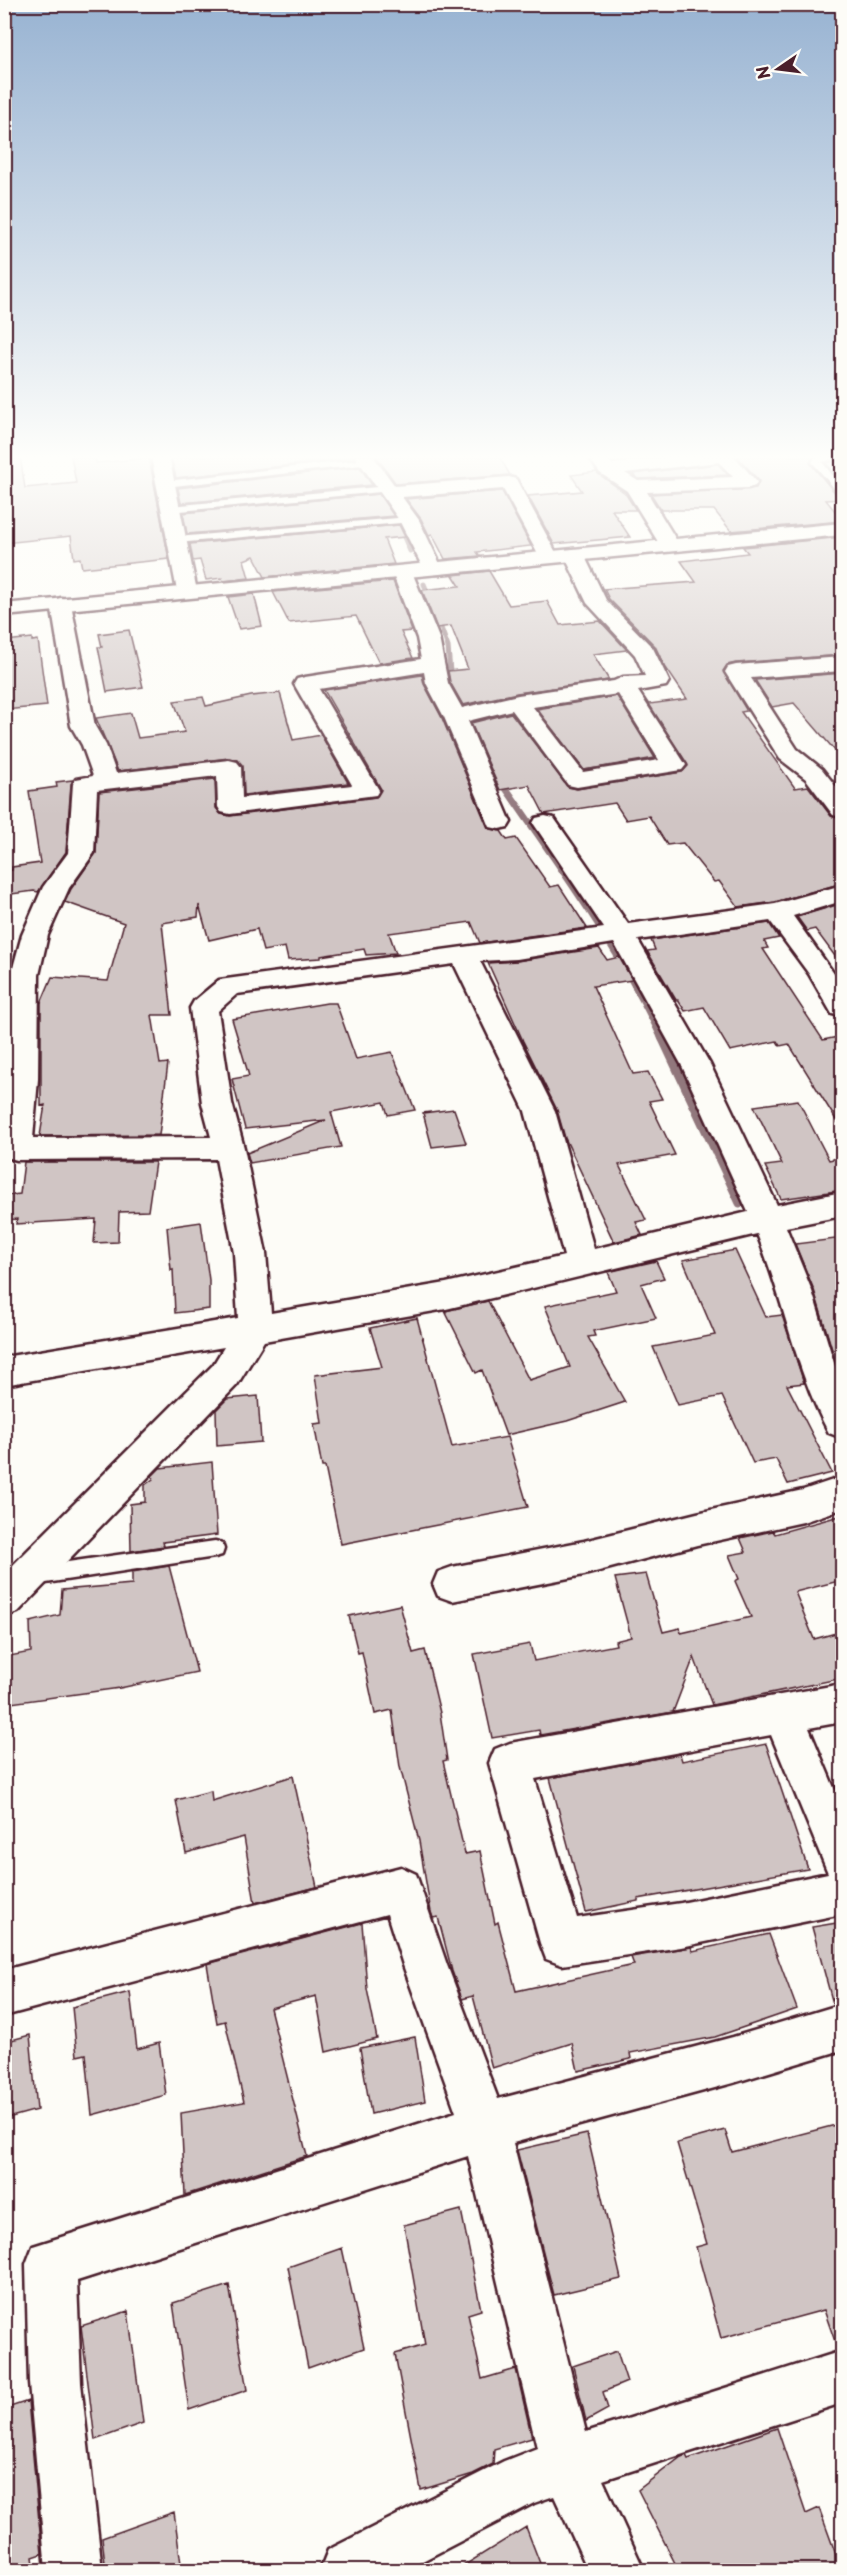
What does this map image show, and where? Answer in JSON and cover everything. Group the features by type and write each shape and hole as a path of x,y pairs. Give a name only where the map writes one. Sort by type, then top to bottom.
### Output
{"street":[{"path":"184,576 187,591"},
{"path":"4,610 355,576"},
{"path":"404,576 428,638 437,683 455,717 499,822"},
{"path":"455,717 518,702 623,684 658,681 645,653 597,603 584,576"},
{"path":"61,604 83,726 94,745 106,780"},
{"path":"229,1148 17,1149 14,1080 25,975 35,935 56,887 81,853 85,784 229,767 230,807 367,790 305,684 432,664"},
{"path":"843,664 736,672 788,754 814,774 843,810"},
{"path":"518,702 577,780 674,765 623,684"},
{"path":"545,823 611,936 678,1032 718,1111 767,1218 838,1406"},
{"path":"16,1589 225,1375 255,1327 250,1253 229,1148 217,1103 204,1008 229,986 463,954 517,950 777,912 843,893"},
{"path":"777,912 820,970 843,1007"},
{"path":"4,940 35,935"},
{"path":"463,954 540,1111 582,1263"},
{"path":"4,1371 255,1327 353,1314 448,1295 708,1235 767,1218 843,1204"},
{"path":"452,1584 584,1558 696,1529 803,1506 843,1493"},
{"path":"843,1703 510,1763 562,1943 681,1925 843,1892"},
{"path":"783,1714 843,1857"},
{"path":"4,1994 401,1889 425,1965 485,2127 525,2300 568,2465 616,2571"},
{"path":"74,2571 55,2383 51,2264 485,2127 843,2027"},
{"path":"348,2571 523,2480 659,2434 843,2377"}],"lane":[{"path":"16,1589 215,1549"}],"building":[{"path":"205,576 248,576 249,578 223,581 222,578 206,580"},
{"path":"454,576 492,576 509,605 547,601 560,625 600,621 627,650 593,654 609,680 517,693 463,705 450,682 448,671 468,669 451,626 437,628 422,590 460,586"},
{"path":"692,576 843,576 843,655 736,663 727,665 723,671 747,711 741,712 795,788 808,786 831,816 843,819 843,883 775,902 738,907 719,881 714,882 683,843 667,845 649,816 626,820 615,803 544,814 529,785 500,790 471,723 511,713 568,787 577,789 682,772 688,766 649,704 687,699 664,665 655,646 609,599 604,589 696,582"},
{"path":"393,581 412,631 401,632 413,658 379,663 356,616 289,623 273,592"},
{"path":"254,594 262,626 239,629 228,597"},
{"path":"129,630 143,687 107,692 98,647 102,647 99,634"},
{"path":"32,638 32,641 38,640 47,706 4,710 6,641"},
{"path":"843,673 843,760 794,703 772,707 755,680"},
{"path":"422,675 488,828 501,831 507,840 516,838 550,887 559,885 587,928 480,943 471,922 389,933 396,953 366,955 364,949 321,956 321,958 288,960 285,947 263,951 257,929 209,940 199,905 198,917 162,923 172,1015 152,1015 160,1064 168,1063 159,1135 40,1136 45,1105 41,1106 41,1003 52,977 108,981 124,923 65,902 71,889 96,853 99,792 215,779 216,808 221,814 230,816 376,797 381,789 324,690"},
{"path":"280,693 293,740 321,735 348,783 244,795 243,766 238,760 229,758 118,771 96,718 131,713 138,738 185,732 174,701 203,697 206,706 251,696"},
{"path":"617,696 655,758 584,770 537,709"},
{"path":"73,780 66,852 38,892 4,895 4,871 12,870 12,867 40,863 29,791 57,787 56,782"},
{"path":"843,903 843,967 815,929 807,931 797,917"},
{"path":"769,923 779,938 764,941 768,948 763,949 823,1040 843,1036 843,1131 789,1044 780,1046 777,1041 730,1051 704,1007 685,1011 647,951 655,950 651,940"},
{"path":"599,948 607,960 619,957 632,980 593,986 633,1074 648,1072 662,1099 649,1101 675,1155 619,1165 646,1220 636,1222 642,1235 614,1242 565,1138 557,1110 488,963 517,961"},
{"path":"336,1003 356,1059 392,1052 415,1110 388,1115 384,1102 331,1112 341,1147 250,1163 247,1153 326,1120 245,1129 232,1079 249,1076 232,1019"},
{"path":"798,1100 829,1160 843,1157 843,1190 781,1199 765,1166 782,1164 754,1106"},
{"path":"454,1109 466,1143 432,1147 423,1113"},
{"path":"24,1162 155,1162 148,1211 119,1212 118,1242 94,1243 96,1219 16,1224 17,1219 4,1220 4,1196 20,1194"},
{"path":"201,1222 209,1280 209,1309 175,1313 173,1269 171,1270 167,1227"},
{"path":"843,1238 843,1379 841,1379 814,1290 795,1244"},
{"path":"735,1250 766,1317 782,1315 804,1383 787,1385 832,1473 788,1484 776,1459 753,1463 722,1396 678,1405 653,1347 715,1335 683,1260"},
{"path":"656,1261 664,1278 641,1284 656,1318 593,1331 595,1336 588,1337 625,1402 567,1421 506,1435 482,1370 476,1373 445,1311 488,1301 529,1380 570,1367 545,1306 616,1291 608,1272"},
{"path":"417,1318 452,1447 507,1437 528,1507 341,1544 314,1424 322,1423 315,1375 382,1367 370,1328"},
{"path":"258,1396 261,1442 217,1446 216,1410 227,1399"},
{"path":"212,1462 217,1535 163,1542 164,1546 131,1551 130,1504 145,1502 145,1485 153,1479 152,1476 160,1468"},
{"path":"843,1515 843,1580 795,1592 814,1639 843,1631 843,1678 712,1705 694,1657 673,1712 540,1735 539,1730 492,1738 474,1654 530,1644 534,1661 616,1645 615,1641 631,1637 615,1578 646,1574 663,1632 680,1628 681,1633 751,1617 735,1581 739,1579 729,1555 746,1552 740,1538 773,1531 775,1534"},
{"path":"169,1566 197,1672 120,1688 4,1704 4,1657 31,1652 30,1622 60,1615 62,1590 132,1584 132,1572"},
{"path":"400,1605 413,1653 425,1650 440,1713 447,1760 443,1761 465,1854 480,1851 495,1924 498,1922 516,1991 634,1965 631,1957 691,1947 693,1951 769,1934 797,2009 715,2037 630,2053 631,2059 578,2071 572,2043 492,2068 473,1996 462,1999 438,1917 433,1918 431,1912 419,1841 400,1767 392,1710 375,1714 362,1652 358,1653 349,1616"},
{"path":"766,1744 808,1869 638,1899 638,1901 586,1912 550,1778 680,1754 682,1761"},
{"path":"293,1776 317,1887 255,1903 244,1837 186,1853 176,1800 211,1791 212,1801"},
{"path":"843,1922 843,2002 833,2004 812,1927"},
{"path":"362,1923 367,1989 377,2039 326,2052 316,1996 270,2008 307,2156 185,2195 181,2113 244,2102 225,2021 217,2023 207,1964"},
{"path":"130,1992 137,2049 159,2043 166,2095 92,2115 86,2054 77,2056 72,2007"},
{"path":"30,2035 37,2110 4,2119 4,2042"},
{"path":"415,2037 425,2101 371,2114 360,2048"},
{"path":"843,2123 843,2349 838,2350 824,2310 721,2338 696,2247 707,2244 677,2143 725,2130 732,2152"},
{"path":"587,2134 621,2279 554,2295 517,2150"},
{"path":"461,2210 481,2310 468,2314 482,2379 516,2369 532,2438 494,2449 493,2464 473,2474 421,2490 395,2354 425,2345 404,2225"},
{"path":"342,2248 364,2348 308,2368 288,2267"},
{"path":"229,2285 247,2390 189,2410 173,2303"},
{"path":"128,2311 143,2423 95,2440 81,2326"},
{"path":"617,2351 627,2382 603,2392 608,2409 586,2421 573,2366"},
{"path":"28,2401 42,2554 33,2557 35,2571 4,2571 4,2409"},
{"path":"777,2428 806,2514 819,2508 842,2571 679,2571 638,2490 681,2457 686,2455 688,2459"},
{"path":"174,2512 182,2571 106,2571 102,2538"},
{"path":"526,2527 543,2571 455,2571"}],"waterway":[{"path":"424,584 431,601"},
{"path":"437,617 448,647 451,685 457,702"},
{"path":"472,735 491,764"},
{"path":"501,781 566,875 627,971 662,1039"},
{"path":"662,1037 740,1203"}]}
